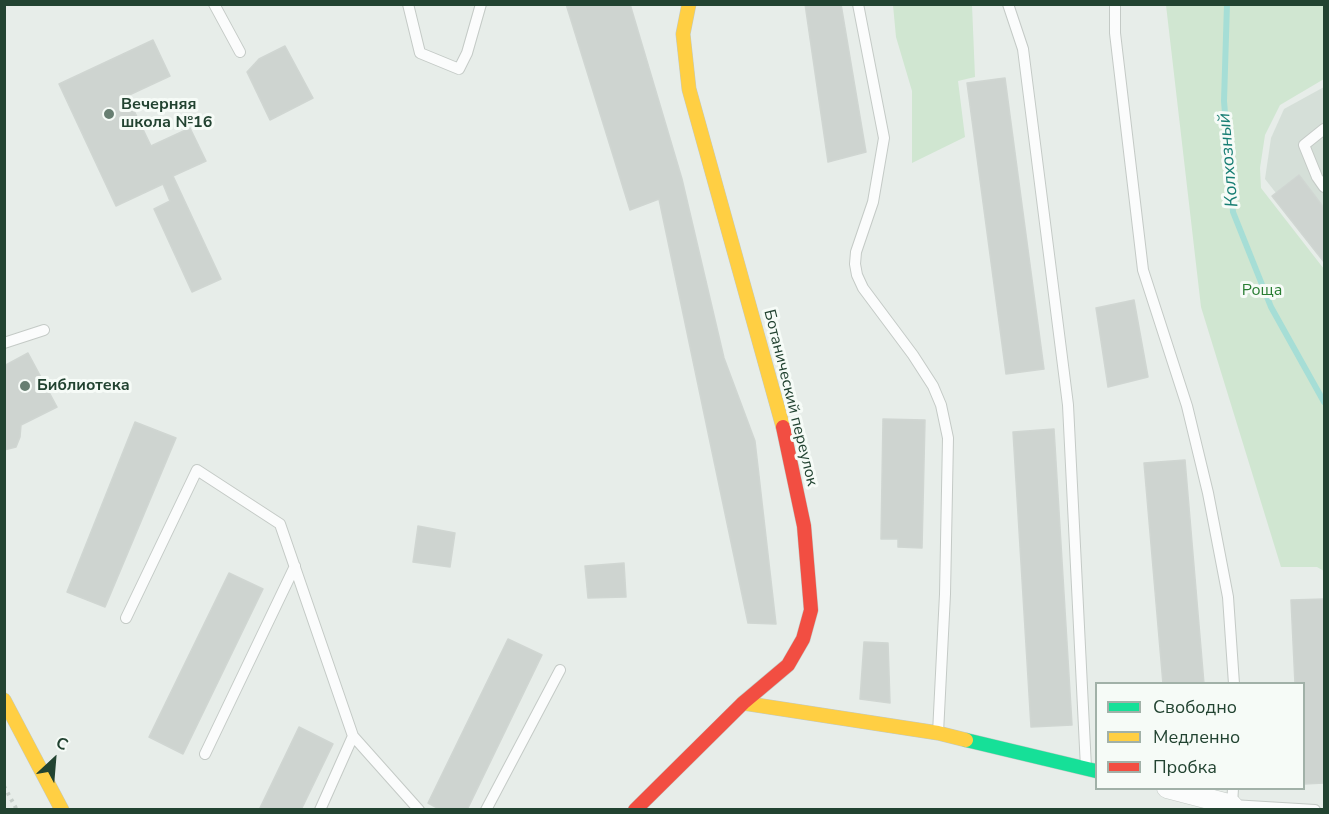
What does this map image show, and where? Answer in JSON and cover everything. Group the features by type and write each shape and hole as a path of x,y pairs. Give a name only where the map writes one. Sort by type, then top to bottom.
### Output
{"street":[{"name":"Ботанический переулок","path":"635,810 743,703 788,665 802,639 811,610 804,526 787,441 689,89 683,34 684,9"},
{"path":"4,700 62,810"},
{"path":"743,703 938,733 1091,770"},
{"path":"1172,790 1233,801"}],"lane":[{"path":"214,4 240,52"},
{"path":"408,4 420,53 459,69 467,53 481,4"},
{"path":"858,4 884,138 873,202 856,252 857,275 863,288 933,386 941,405 948,438 945,594 938,733"},
{"path":"1008,4 1023,49 1068,405 1091,770"},
{"path":"1115,4 1115,33 1143,270 1187,406 1208,493 1228,597 1234,682"},
{"path":"1324,129 1304,145 1317,177 1324,187"},
{"path":"4,343 44,330"},
{"path":"126,618 197,470 280,525 354,736 419,810"},
{"path":"205,754 295,566"},
{"path":"486,810 560,670"},
{"path":"320,810 354,736"},
{"path":"1233,801 1316,810"}],"path":[{"path":"4,786 17,810"}],"shaded area":[{"path":"1324,87 1324,254 1265,179 1271,138 1284,109"}],"green space":[{"path":"893,5 972,5 975,77 958,81 965,137 912,163 912,91 896,37"},
{"name":"Роща","path":"1166,5 1324,5 1324,79 1280,105 1265,135 1260,168 1261,188 1324,269 1324,571 1317,567 1281,567 1201,307"}],"building":[{"path":"566,4 630,4 682,179 724,358 755,441 776,624 748,623 659,199 630,210"},
{"path":"805,4 841,4 866,152 828,162"},
{"path":"153,40 170,76 127,96 151,146 190,128 206,161 173,176 221,279 192,292 154,209 170,201 163,184 116,206 59,84"},
{"path":"285,46 313,98 270,120 247,72 259,59"},
{"path":"1005,78 1044,369 1006,374 967,83"},
{"path":"1299,175 1324,208 1324,262 1272,196"},
{"path":"1134,300 1148,377 1108,387 1096,308"},
{"name":"Библиотека","path":"28,353 57,407 21,425 16,447 4,450 4,366"},
{"path":"883,419 925,420 922,548 898,547 898,539 881,539"},
{"path":"135,422 176,438 105,607 67,592"},
{"path":"1054,429 1072,725 1031,727 1013,432"},
{"path":"1185,460 1204,682 1163,682 1144,463"},
{"path":"418,526 455,533 450,567 413,562"},
{"path":"624,563 626,597 588,598 585,566"},
{"path":"229,573 263,589 183,754 149,737"},
{"path":"1324,599 1324,783 1305,784 1305,682 1295,682 1291,600"},
{"path":"508,639 542,655 467,810 441,810 428,803"},
{"path":"864,642 888,643 890,703 860,699"},
{"path":"299,727 333,744 301,810 259,810"}],"waterway":[{"name":"Колхозный","path":"1227,4 1224,101 1233,212 1271,307 1324,402"}],"traffic: fast":[{"path":"966,740 1095,771"}],"traffic: slow":[{"path":"689,4 683,34 689,89 783,427"},
{"path":"4,700 62,810"},
{"path":"743,703 938,733 966,740"}],"traffic: jam":[{"path":"635,810 743,703 788,665 803,639 811,610 804,526 783,427"}],"place":[{"name":"Вечерняя школа №16","path":"109,114"},
{"name":"Библиотека","path":"25,386"}]}
